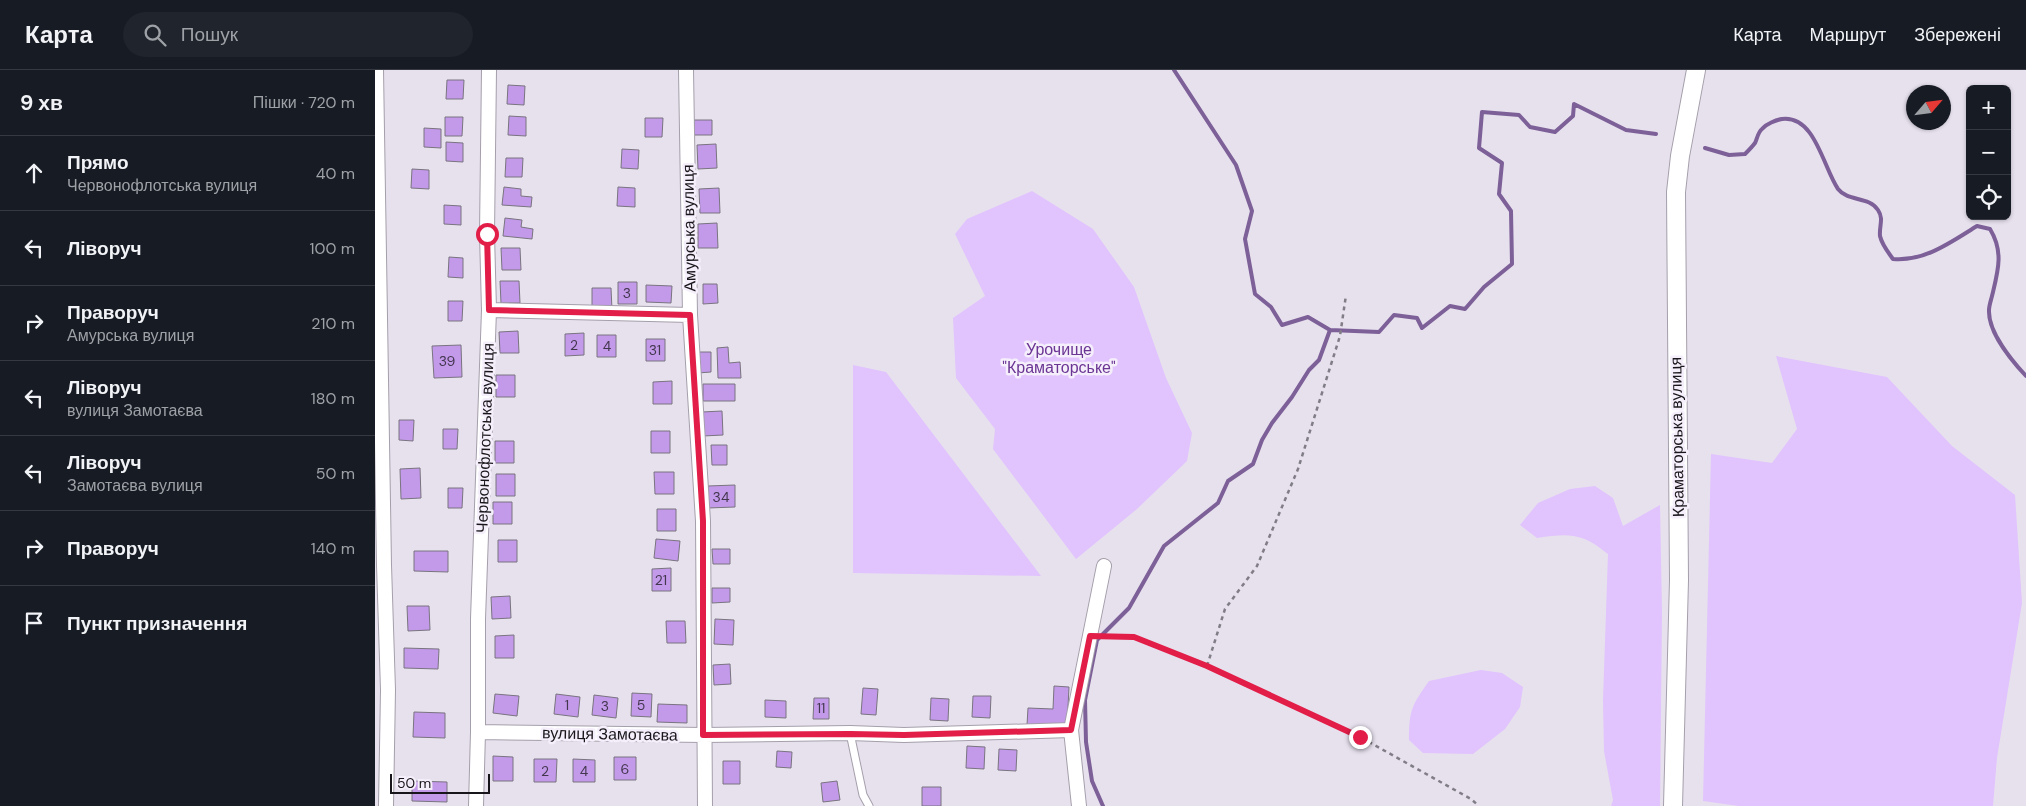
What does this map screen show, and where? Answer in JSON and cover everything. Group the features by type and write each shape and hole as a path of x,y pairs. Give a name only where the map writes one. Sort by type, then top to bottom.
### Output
{"street":[{"path":"376,70 383,566 388,690 386,806"},
{"name":"Червонофлотська вулиця","path":"476,806 479,732 478,619 489,310 487,234 489,70"},
{"name":"Амурська вулиця","path":"687,70 690,315 703,521 703,735 705,806"},
{"name":"Краматорська вулиця","path":"1673,806 1679,580 1676,192 1680,156 1696,70"},
{"path":"489,310 690,315"},
{"path":"1079,806 1071,730 1104,566"},
{"name":"вулиця Замотаєва","path":"479,732 904,735 1071,730"}],"lane":[{"path":"850,734 863,795 869,806"}],"path":[{"path":"1207,666 1225,609 1257,566 1298,469 1340,336 1344,320 1346,295"},
{"path":"1090,636 1134,637 1207,666 1384,749 1471,799 1479,806"}],"green space":[{"name":"Урочище \"Краматорське\"","path":"1032,191 1093,229 1134,287 1166,378 1192,433 1187,461 1137,509 1076,559 993,449 995,429 956,378 953,318 985,296 955,234 967,219"},
{"path":"1776,356 1887,377 1952,446 2015,495 2022,603 1997,758 1993,806 1739,806 1703,801 1711,454 1772,463 1797,429"},
{"path":"853,365 886,372 1041,576 853,573"},
{"path":"1595,486 1613,498 1623,526 1660,505 1662,612 1660,806 1611,806 1613,800 1604,751 1603,700 1608,554 1583,538 1558,535 1537,538 1520,525 1538,503 1570,489"},
{"path":"1481,670 1502,673 1523,687 1520,707 1505,729 1473,754 1423,753 1409,740 1411,714 1415,702 1423,689 1429,681"}],"building":[{"path":"447,80 464,80 463,99 446,99"},
{"path":"508,85 525,86 524,105 507,104"},
{"path":"509,116 526,117 526,136 508,135"},
{"path":"445,117 463,117 462,136 445,136"},
{"path":"645,118 663,118 662,137 645,137"},
{"path":"694,120 712,120 712,135 694,135"},
{"path":"424,128 441,129 441,148 424,147"},
{"path":"446,142 463,143 463,162 446,161"},
{"path":"716,144 717,168 698,169 697,145"},
{"path":"622,149 639,150 638,169 621,168"},
{"path":"506,158 523,158 522,177 505,177"},
{"path":"412,169 429,170 429,189 411,188"},
{"path":"504,187 521,189 521,196 532,197 531,207 502,205"},
{"path":"618,187 635,188 635,207 617,206"},
{"path":"719,188 720,213 700,213 699,189"},
{"path":"444,205 461,206 461,225 444,224"},
{"path":"505,218 522,220 521,227 533,229 532,239 503,236"},
{"path":"717,223 718,248 698,248 698,224"},
{"path":"501,248 520,248 521,270 502,270"},
{"path":"449,257 463,258 463,278 448,277"},
{"path":"500,281 519,281 520,303 501,303"},
{"path":"618,282 637,282 637,304 618,304"},
{"path":"703,284 717,284 718,303 703,304"},
{"path":"646,285 672,286 671,303 646,302"},
{"path":"592,288 611,288 612,310 592,310"},
{"path":"448,301 463,301 462,321 448,321"},
{"path":"518,331 519,353 500,353 499,332"},
{"path":"584,333 584,355 565,356 565,334"},
{"path":"597,335 616,335 616,357 597,357"},
{"path":"646,339 665,339 665,361 646,361"},
{"path":"461,345 462,377 434,378 432,346"},
{"path":"728,347 729,363 740,362 741,378 718,378 717,348"},
{"path":"697,352 711,352 711,372 698,373"},
{"path":"496,375 515,375 515,397 496,397"},
{"path":"672,381 672,404 653,404 653,382"},
{"path":"703,384 735,384 735,401 703,401"},
{"path":"722,411 723,435 703,436 702,412"},
{"path":"399,420 414,420 413,441 399,440"},
{"path":"443,429 458,429 457,449 443,449"},
{"path":"651,431 670,431 670,453 651,453"},
{"path":"495,441 514,441 514,463 495,463"},
{"path":"711,445 727,445 727,465 712,465"},
{"path":"420,468 421,498 401,499 400,469"},
{"path":"654,472 674,472 674,494 655,494"},
{"path":"496,474 515,474 515,496 496,496"},
{"path":"735,485 735,507 708,508 708,486"},
{"path":"448,488 463,488 462,508 448,508"},
{"path":"493,502 512,502 512,524 493,524"},
{"path":"657,509 676,509 676,531 657,531"},
{"path":"656,539 680,541 678,561 654,558"},
{"path":"498,540 517,540 517,562 498,562"},
{"path":"712,549 730,549 730,564 713,564"},
{"path":"414,551 448,551 448,572 414,571"},
{"path":"671,568 671,591 652,591 652,569"},
{"path":"712,588 730,588 730,602 712,603"},
{"path":"510,596 511,618 492,619 491,597"},
{"path":"407,606 429,606 430,630 408,631"},
{"path":"715,619 734,620 733,645 714,644"},
{"path":"666,621 685,621 686,643 667,643"},
{"path":"514,635 514,658 495,658 495,636"},
{"path":"404,648 439,649 438,669 404,668"},
{"path":"730,664 731,684 714,685 713,665"},
{"path":"1054,686 1069,687 1067,727 1027,725 1028,708 1053,709"},
{"path":"863,688 878,689 876,715 861,714"},
{"path":"632,693 652,694 651,717 631,716"},
{"path":"495,694 519,696 517,716 493,713"},
{"path":"556,694 580,697 578,717 554,714"},
{"path":"594,695 618,698 616,718 592,715"},
{"path":"973,696 991,696 990,718 972,717"},
{"path":"814,698 829,698 829,719 813,719"},
{"path":"931,698 949,699 948,721 930,720"},
{"path":"765,700 786,701 786,718 765,717"},
{"path":"658,704 687,705 687,723 657,722"},
{"path":"414,712 445,713 445,738 413,737"},
{"path":"967,746 985,747 984,769 966,768"},
{"path":"999,749 1017,750 1016,771 998,770"},
{"path":"777,751 792,752 791,768 776,767"},
{"path":"493,756 513,757 513,781 493,781"},
{"path":"614,757 636,757 636,780 614,780"},
{"path":"534,759 557,759 556,782 534,782"},
{"path":"573,759 595,760 595,782 573,782"},
{"path":"723,761 740,761 740,784 723,784"},
{"path":"412,781 447,782 447,802 412,801"},
{"path":"837,781 840,800 823,802 821,783"},
{"path":"922,787 941,787 941,806 922,806"}],"waterway":[{"path":"1174,70 1236,165 1252,211 1245,239 1255,294 1271,307 1282,325 1308,317 1330,330 1379,332 1394,315 1417,318 1422,328 1450,306 1465,309 1484,287 1512,264 1511,211 1499,194 1502,163 1479,148 1482,112 1519,115 1530,127 1555,132 1573,116 1574,104 1626,130 1656,134"},
{"path":"1705,148 1729,155 1745,154 1755,143 1761,130 1771,122 1782,119 1793,120 1803,125 1817,144 1838,189 1847,196 1869,203 1878,210 1881,216 1880,236 1885,248 1893,259 1916,257 1937,250 1977,226 1990,229 1997,246 1999,262 1989,307 1990,319 2002,346 2026,376"},
{"path":"1103,806 1092,781 1086,742 1085,700 1097,640 1129,608 1164,546 1218,503 1228,481 1253,464 1262,440 1272,423 1292,397 1309,370 1319,360 1330,330"}],"route":[{"path":"487,234 489,310 690,315 703,521 703,735 904,735 1071,730 1090,636 1122,636 1134,637 1207,666 1360,737"}]}
